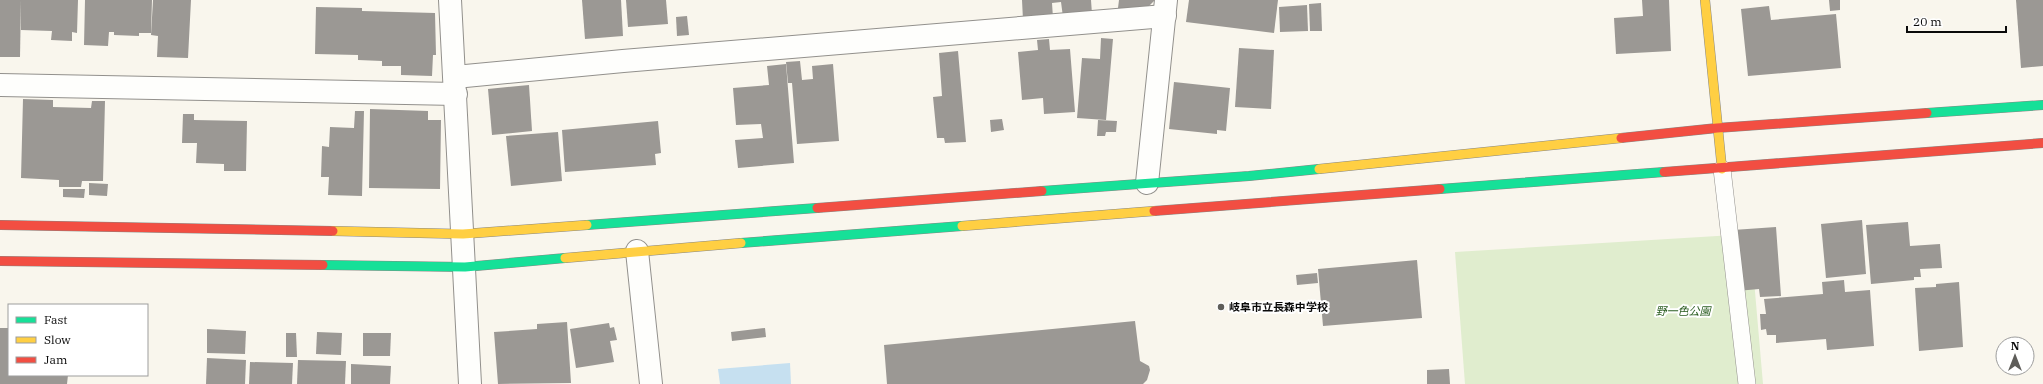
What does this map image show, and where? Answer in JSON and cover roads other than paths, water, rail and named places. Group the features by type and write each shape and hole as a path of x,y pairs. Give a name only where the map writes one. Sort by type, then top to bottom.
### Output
{"street":[{"path":"450,0 456,86 470,384"},
{"path":"1705,0 1722,169"},
{"path":"0,85 456,86 639,59 1165,8 1147,183"},
{"path":"0,225 463,234 1249,176 1717,128 2043,105"},
{"path":"0,261 465,267 637,251 1722,169 2043,143"},
{"path":"637,251 651,384"}],"lane":[{"path":"1722,169 1747,384"}],"water":[{"path":"790,363 791,384 720,384 718,369"}],"place":[{"name":"岐阜市立長森中学校","path":"1221,307"}],"park label":[{"name":"野一色公園","path":"1683,311"}]}
